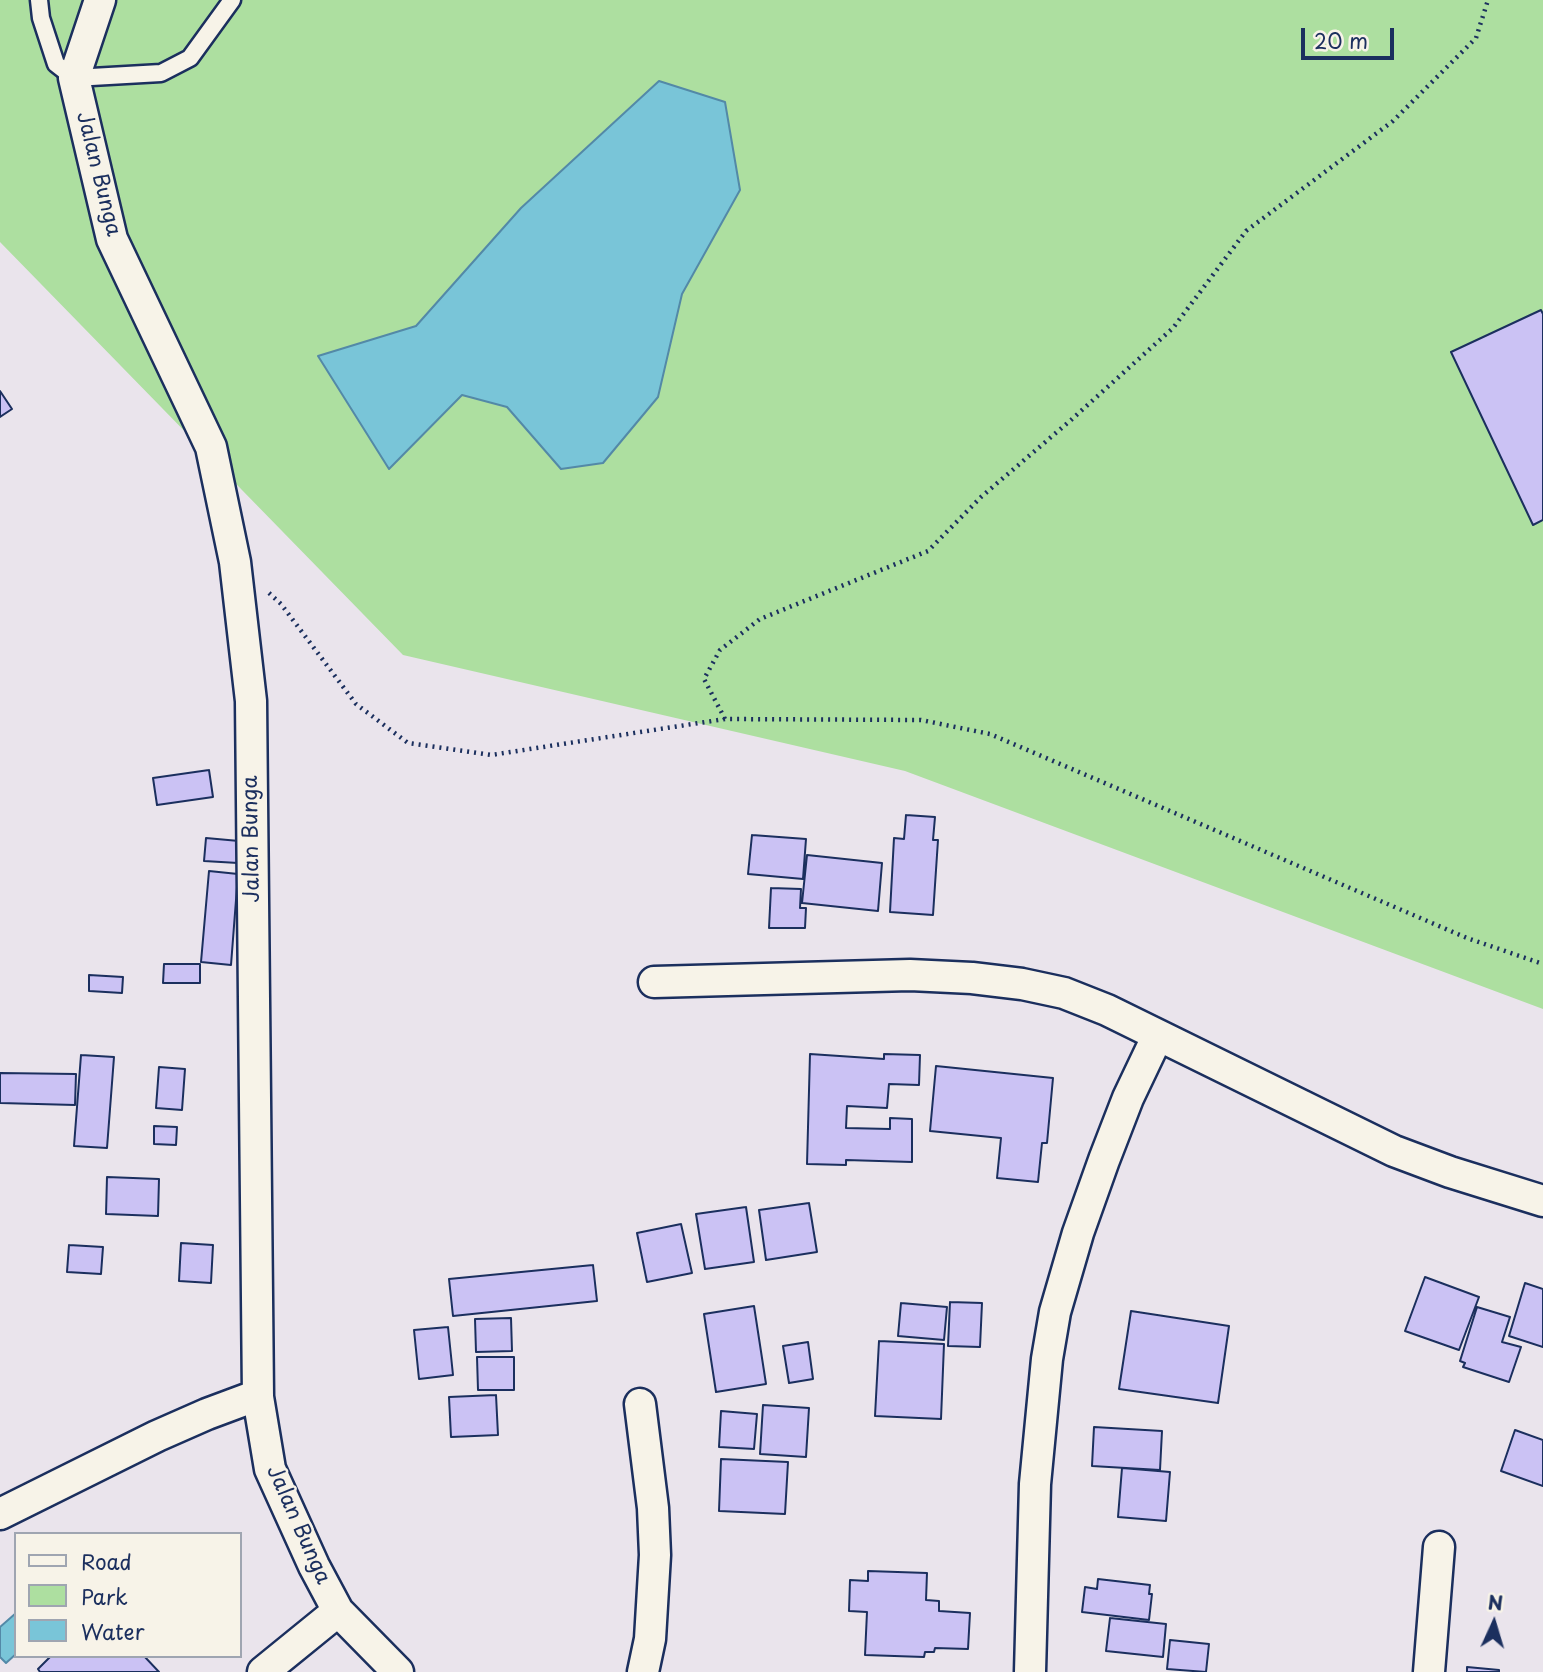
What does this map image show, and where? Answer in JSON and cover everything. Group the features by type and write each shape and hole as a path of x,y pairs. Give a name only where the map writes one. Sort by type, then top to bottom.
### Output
{"street":[{"path":"74,78 100,0"},
{"name":"Jalan Bunga","path":"74,78 112,239 211,447 235,562 251,701 258,1395 270,1468 314,1566 338,1611 398,1672"},
{"path":"654,982 850,975 972,978 1022,984 1064,993 1107,1010 1394,1151 1543,1201"},
{"path":"1030,1672 1035,1484 1047,1359 1055,1312 1078,1233 1104,1160 1128,1098 1158,1035"},
{"path":"0,1514 118,1454 207,1414 258,1395"},
{"path":"640,1404 653,1508 655,1555 650,1639 643,1672"},
{"path":"1429,1672 1439,1547"},
{"path":"262,1672 338,1611"}],"lane":[{"path":"38,0 56,64 74,78 161,73 190,58 232,0"}],"path":[{"path":"725,719 704,679 720,650 760,619 928,551 981,497 1172,328 1246,231 1393,121 1476,38 1488,0"},
{"path":"235,562 281,604 356,704 408,743 491,755 725,719 921,720 990,734 1467,938 1543,964"}],"green space":[{"path":"0,0 1543,0 1543,1009 905,771 403,655 0,242"}],"water":[{"path":"659,81 725,102 740,190 682,294 658,397 603,463 561,469 507,407 462,395 389,469 318,356 416,326 521,208"},
{"path":"14,1615 14,1656 6,1663 0,1657 0,1627"}],"building":[{"path":"1541,310 1543,520 1533,525 1451,352"},
{"path":"0,391 12,409 0,417"},
{"path":"209,770 213,797 157,805 153,778"},
{"path":"906,815 935,817 933,840 938,840 933,915 890,912 894,838 904,839"},
{"path":"752,835 806,839 803,879 748,874"},
{"path":"206,838 239,841 238,863 204,861"},
{"path":"807,855 882,863 878,911 802,903"},
{"path":"209,871 238,874 231,965 201,962"},
{"path":"771,888 801,889 800,908 806,908 805,928 769,928"},
{"path":"164,964 200,964 200,983 163,983"},
{"path":"89,975 123,977 122,993 89,991"},
{"path":"810,1054 884,1059 884,1054 920,1055 919,1085 889,1084 887,1108 847,1106 846,1128 890,1129 890,1118 912,1119 912,1162 846,1160 846,1165 807,1164"},
{"path":"81,1055 114,1057 107,1148 74,1146"},
{"path":"936,1066 1053,1078 1047,1143 1042,1143 1038,1182 997,1178 1001,1138 930,1131"},
{"path":"159,1067 185,1069 182,1110 156,1108"},
{"path":"0,1073 76,1074 75,1105 0,1103"},
{"path":"154,1126 177,1127 176,1145 154,1144"},
{"path":"107,1177 159,1179 158,1216 106,1214"},
{"path":"809,1203 817,1252 766,1260 759,1210"},
{"path":"746,1207 754,1262 705,1269 696,1214"},
{"path":"681,1224 692,1273 647,1282 637,1233"},
{"path":"181,1243 213,1245 211,1283 179,1281"},
{"path":"69,1245 103,1247 101,1274 67,1272"},
{"path":"593,1265 597,1301 453,1316 449,1279"},
{"path":"1425,1277 1479,1297 1459,1350 1405,1331"},
{"path":"1525,1283 1543,1289 1543,1347 1509,1336"},
{"path":"950,1302 982,1303 980,1347 948,1346"},
{"path":"901,1303 947,1307 944,1340 898,1336"},
{"path":"754,1306 766,1384 716,1392 704,1314"},
{"path":"1477,1307 1510,1317 1502,1342 1521,1347 1509,1382 1463,1367 1465,1363 1460,1361"},
{"path":"1131,1311 1229,1326 1218,1403 1119,1389"},
{"path":"511,1318 512,1351 476,1352 475,1319"},
{"path":"448,1327 453,1375 419,1379 414,1330"},
{"path":"879,1341 944,1344 941,1419 875,1416"},
{"path":"808,1342 813,1379 789,1383 783,1346"},
{"path":"477,1357 514,1357 514,1390 478,1390"},
{"path":"496,1395 498,1435 451,1437 449,1397"},
{"path":"763,1405 809,1408 806,1457 760,1454"},
{"path":"721,1411 757,1414 754,1449 719,1447"},
{"path":"1094,1427 1162,1431 1160,1470 1092,1466"},
{"path":"1515,1430 1543,1440 1543,1486 1501,1471"},
{"path":"721,1459 788,1462 785,1514 719,1511"},
{"path":"1122,1468 1170,1472 1166,1521 1118,1517"},
{"path":"868,1571 927,1573 926,1600 939,1601 939,1611 970,1613 968,1649 935,1648 934,1652 925,1652 924,1657 865,1655 867,1612 849,1611 850,1580 868,1581"},
{"path":"1098,1579 1150,1585 1149,1594 1152,1594 1149,1620 1082,1612 1085,1587 1097,1589"},
{"path":"1110,1618 1166,1624 1163,1657 1106,1651"},
{"path":"1170,1640 1209,1644 1206,1672 1167,1669"},
{"path":"49,1658 146,1658 159,1672 40,1672 38,1669"},
{"path":"1467,1667 1499,1670 1499,1672 1467,1672"}]}
